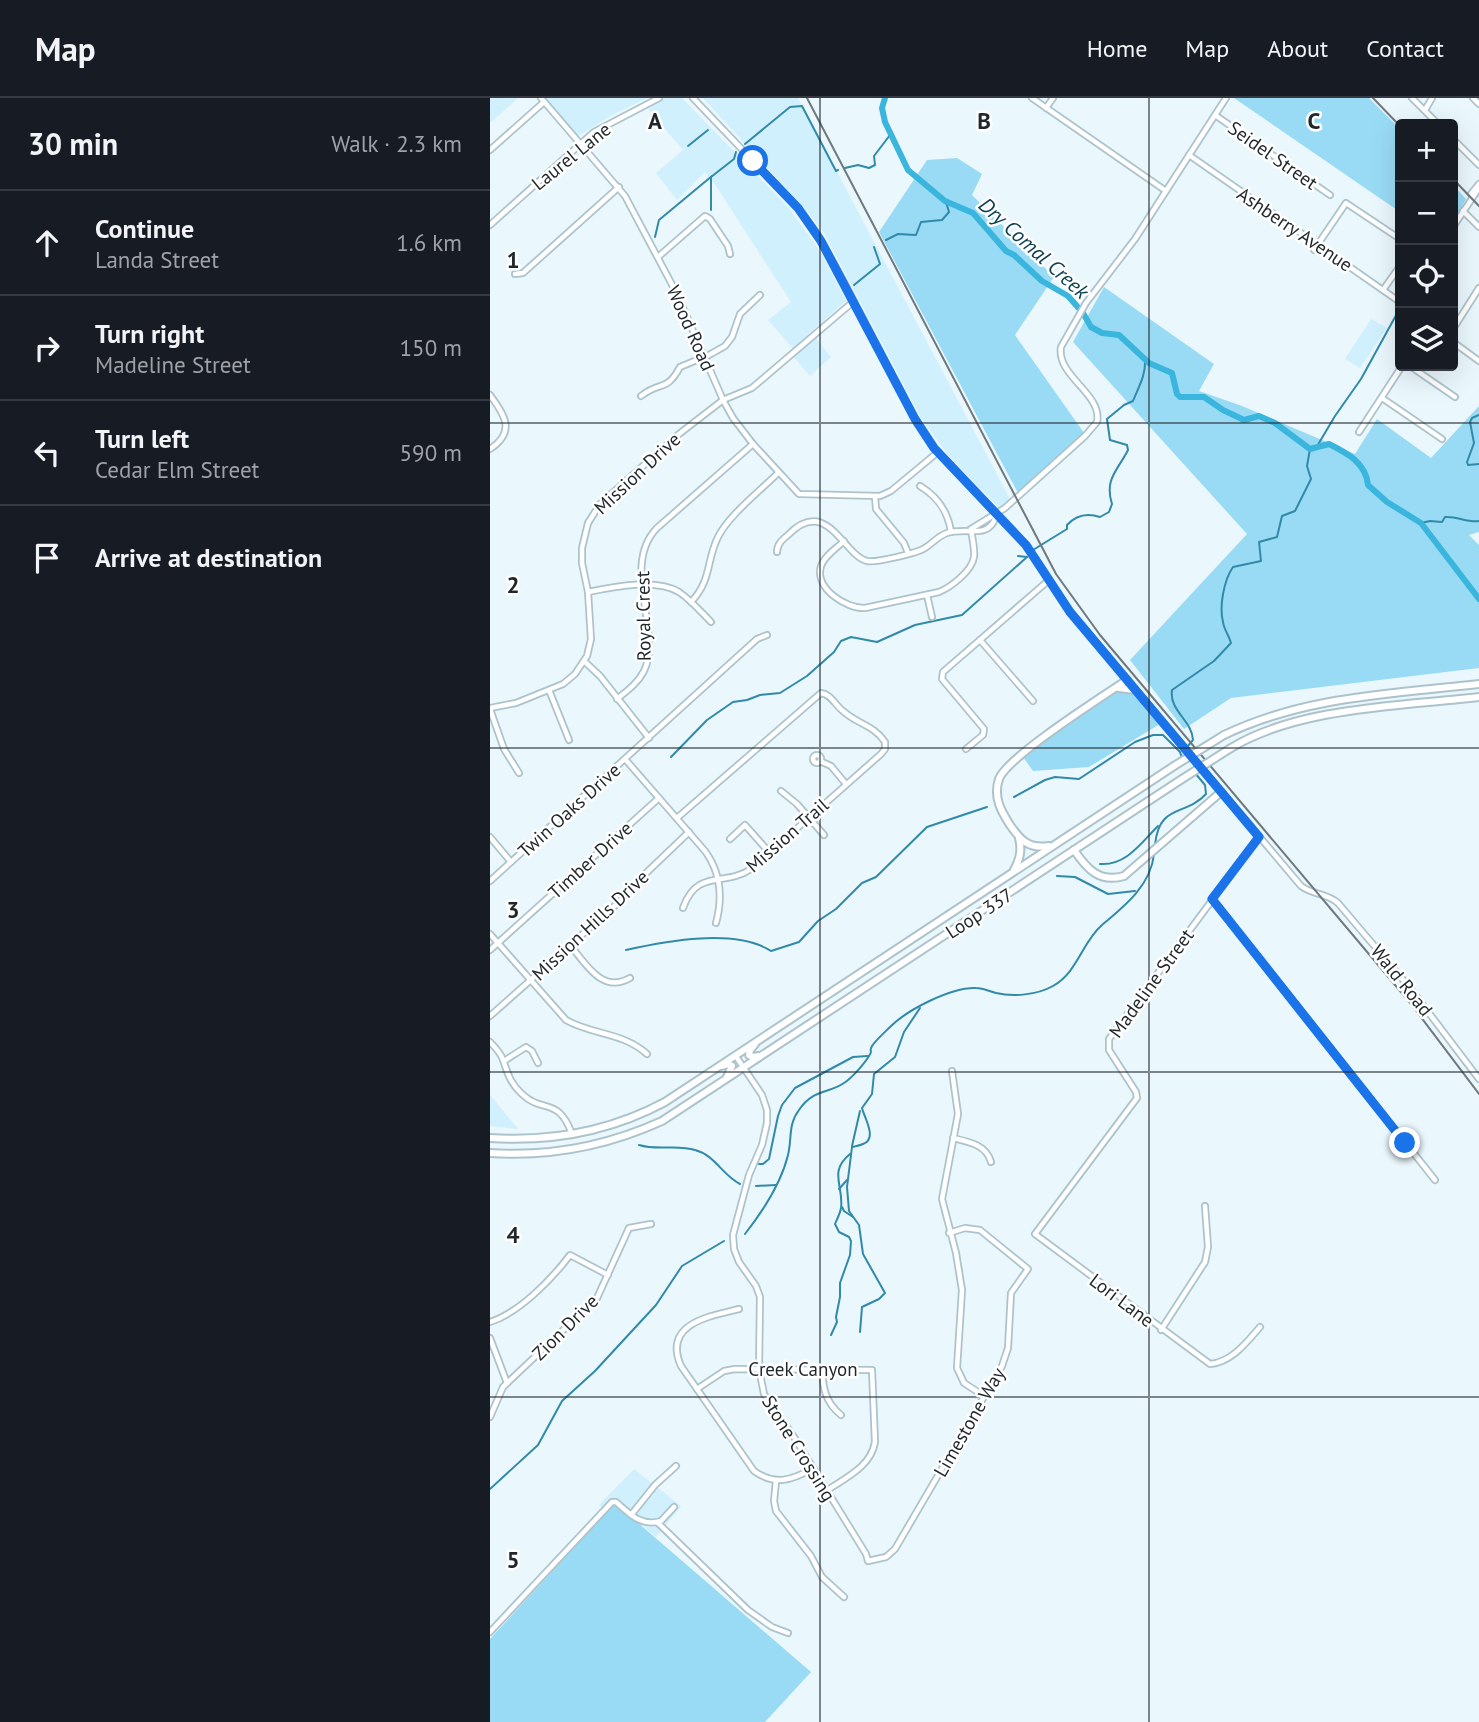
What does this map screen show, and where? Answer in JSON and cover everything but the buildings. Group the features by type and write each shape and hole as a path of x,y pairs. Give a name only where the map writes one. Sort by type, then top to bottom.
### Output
{"main road":[{"path":"1127,680 1016,759 1003,772 998,785 998,800 1003,814 1019,838 1029,846 1039,848 1053,845 1174,765 1224,735 1253,722 1288,710 1334,700 1479,684"},
{"path":"1114,689 1125,687 1135,690"},
{"name":"Loop 337","path":"490,1153 545,1154 609,1142 662,1121 716,1088 761,1055 1182,779 1231,748 1256,736 1295,721 1342,712 1479,697"},
{"path":"1253,722 1244,732 1249,736 1256,736"},
{"path":"1074,850 1094,874 1114,879 1124,876 1221,792"},
{"path":"1013,872 1020,858 1019,838"},
{"name":"Loop 337","path":"490,1138 534,1138 572,1134 600,1129 635,1117 677,1095 1053,845"},
{"path":"761,1055 753,1058 749,1052 762,1038"},
{"path":"716,1088 732,1068 728,1063 718,1067"}],"street":[{"name":"Laurel Lane","path":"490,225 580,142 601,127 659,98"},
{"path":"693,98 806,218 828,252 915,419 938,453 1026,545 1070,612 1259,837"},
{"path":"1032,98 1166,191"},
{"path":"1046,108 1053,98"},
{"path":"777,552 778,544 805,523 830,527 867,561 921,550 937,538 951,532 971,529 997,514 1085,436 1098,419 1096,409 1062,358 1061,347 1086,303 1135,239 1226,98"},
{"path":"1412,98 1433,119"},
{"path":"1424,110 1432,98"},
{"path":"1473,98 1479,104"},
{"name":"Wood Road","path":"542,100 619,187 635,212 723,400 753,444 794,490 804,496 875,497"},
{"path":"490,150 542,100"},
{"name":"Seidel Street","path":"1215,115 1330,195"},
{"path":"1458,144 1479,165"},
{"name":"Ashberry Avenue","path":"1189,155 1315,248 1395,298"},
{"path":"1458,219 1479,186"},
{"path":"515,274 523,274 619,187"},
{"path":"1315,248 1346,203 1395,236"},
{"path":"1463,211 1479,227"},
{"path":"658,257 705,216 710,219 728,246 730,254"},
{"path":"1383,290 1395,273"},
{"path":"1458,321 1479,288"},
{"path":"641,396 653,387 667,384 674,379 680,367 720,349 729,342 740,314 760,295"},
{"name":"Mission Drive","path":"584,661 591,644 582,548 587,523 596,508 679,434 723,400 752,388 854,301"},
{"path":"1458,346 1479,361"},
{"path":"1359,432 1399,371"},
{"path":"1417,371 1455,397"},
{"path":"490,394 501,410 506,426 503,438 490,449"},
{"path":"1382,398 1442,439"},
{"name":"Royal Crest","path":"617,699 639,680 647,662 643,552 654,531 753,444"},
{"path":"908,553 904,543 876,509 875,497 891,491 938,453"},
{"path":"691,602 705,584 721,532 778,473"},
{"path":"920,486 930,493 946,512 951,532"},
{"path":"971,529 985,529 993,523 997,514"},
{"path":"981,523 985,529"},
{"path":"845,541 823,562 820,575 824,584 843,603 853,608 865,608 946,589 971,565 974,555 971,529"},
{"path":"966,749 984,734 985,729 942,676 943,672 1049,580"},
{"path":"588,592 613,587 657,585 671,588 691,602 711,622"},
{"path":"927,595 932,617"},
{"name":"Twin Oaks Drive","path":"490,881 757,639 767,635"},
{"path":"980,640 1033,701"},
{"path":"519,774 504,749 490,708 516,703 568,682 584,661 600,676 649,738"},
{"path":"549,690 569,740"},
{"name":"Mission Trail","path":"677,818 824,692 847,715 875,730 884,740 886,746 881,754 769,852 740,875 719,877 696,887 683,908"},
{"path":"625,759 708,856 719,877 720,900 716,923"},
{"path":"820,761 831,766 846,784"},
{"path":"781,791 824,835"},
{"name":"Timber Drive","path":"490,950 659,798"},
{"path":"730,839 746,825 769,852"},
{"name":"Mission Hills Drive","path":"490,1016 628,894 689,832"},
{"path":"490,837 511,862"},
{"name":"Wald Road","path":"1259,837 1301,886 1331,897 1338,903 1410,988 1479,1079"},
{"name":"Madeline Street","path":"1035,1234 1136,1100 1136,1092 1109,1050 1108,1041 1259,837"},
{"path":"1212,899 1435,1180"},
{"path":"490,934 569,1022 627,1040 647,1054"},
{"path":"570,945 602,980 618,984 630,978"},
{"path":"490,1042 504,1061 505,1076 526,1098 550,1106 561,1114 572,1134"},
{"path":"504,1061 526,1047 538,1063"},
{"name":"Stone Crossing","path":"735,1054 762,1095 768,1118 762,1145 748,1175 733,1235 736,1255 760,1297 759,1369 762,1390 794,1437 868,1561"},
{"path":"953,1072 958,1108 942,1199 962,1290 957,1367 964,1383 984,1396"},
{"path":"953,1138 980,1147 991,1162"},
{"path":"1161,1329 1205,1262 1208,1247 1205,1206"},
{"name":"Zion Drive","path":"490,1417 497,1397 507,1383 597,1298 629,1228 651,1224"},
{"name":"Limestone Way","path":"868,1561 886,1557 895,1549 984,1396 1006,1354 1011,1293 1028,1269 980,1230 965,1228 949,1233"},
{"name":"Lori Lane","path":"1035,1234 1210,1364 1240,1350 1260,1327"},
{"path":"490,1322 505,1315 534,1293 558,1271 570,1255 608,1275"},
{"path":"739,1308 698,1320 687,1327 680,1337 677,1353 679,1361 749,1465 759,1474 776,1481 793,1479 812,1469"},
{"path":"490,1338 507,1383"},
{"path":"822,1369 827,1400 841,1415"},
{"name":"Creek Canyon","path":"697,1389 729,1370 872,1370 875,1442 873,1453 861,1467 826,1491"},
{"path":"631,1515 676,1466"},
{"path":"776,1481 774,1501 778,1515 811,1556 822,1577 844,1597"},
{"path":"490,1632 609,1504 616,1502 641,1522 664,1520 674,1507"},
{"path":"658,1522 748,1610 772,1627 788,1633"}],"shaded area":[{"path":"490,98 518,98 490,123"},
{"path":"544,98 647,98 578,136"},
{"path":"664,98 682,98 788,207 820,251 846,301 807,335 812,341 816,338 831,357 810,376 793,356 796,352 768,320 791,302 714,183 705,172 677,200 656,173 683,150 648,109"},
{"path":"703,98 798,98 1010,499 999,508 949,456 921,418 824,233"},
{"path":"1234,98 1369,98 1395,124 1395,209"},
{"path":"957,158 982,174 972,195 1054,277 1015,335 1084,433 1018,493 879,232 927,160"},
{"path":"1458,190 1466,199 1458,213"},
{"path":"1104,287 1214,364 1199,391 1242,406 1355,454 1377,419 1431,458 1479,406 1479,532 1469,535 1479,545 1479,668 1231,698 1184,729 1130,660 1247,534 1073,342"},
{"path":"1371,319 1387,328 1360,368 1345,359"},
{"path":"1120,689 1131,690 1160,724 1089,767 1033,771 1023,757 1112,692"},
{"path":"490,1095 518,1129 490,1126"},
{"path":"634,1469 681,1506 656,1537 615,1503 607,1512 599,1505"},
{"path":"615,1503 811,1672 765,1722 490,1722 490,1639"}],"waterway":[{"name":"Dry Comal Creek","path":"885,98 882,108 885,122 908,170 945,201 973,213 1006,251 1042,281 1068,296 1091,327 1102,333 1119,335 1149,363 1172,373 1180,397 1204,397 1244,420 1259,416 1275,423 1310,449 1329,444 1349,455 1364,471 1368,485 1387,502 1421,523 1479,599"},
{"path":"745,144 790,107 802,106 836,171 838,170"},
{"path":"688,146 708,130"},
{"path":"845,168 858,165 869,168 875,165 874,156 890,135"},
{"path":"711,210 711,177 734,159 736,152"},
{"path":"655,237 659,220 712,176"},
{"path":"886,240 898,234 916,235 921,222 942,220 949,212 946,202"},
{"path":"854,285 880,264 874,247"},
{"path":"1316,448 1361,379 1395,317"},
{"path":"1033,550 1067,529 1067,525 1074,519 1087,515 1100,517 1109,512 1112,504 1111,481 1128,450 1127,445 1110,440 1107,419 1133,401 1143,375 1145,359"},
{"path":"1479,415 1470,422 1474,443 1467,462 1468,465 1479,464"},
{"path":"1187,747 1193,740 1192,733 1174,704 1172,690 1214,661 1231,643 1222,616 1227,579 1233,567 1261,561 1259,542 1277,537 1282,516 1295,511 1311,479 1307,466 1310,449"},
{"path":"1421,523 1442,522 1445,517 1479,521"},
{"path":"1018,556 1027,557"},
{"path":"671,757 707,720 733,702 780,693 807,676 834,652 841,641 851,637 877,642 915,625 962,615 1027,557"},
{"path":"1014,797 1055,777 1079,779 1135,742 1153,735 1163,735 1180,752 1182,758"},
{"path":"1155,845 1157,832 1167,816 1190,806 1206,794 1205,785 1195,773"},
{"path":"626,950 680,940 720,938 756,944 771,951 799,942 818,921 836,909 862,883 876,877 927,827 987,807"},
{"path":"1100,864 1109,864 1125,857 1158,826"},
{"path":"745,1234 765,1207 781,1176 788,1155 793,1121 804,1103 815,1095 847,1081 858,1071 871,1048 890,1027 907,1014 942,995 978,988 1010,995 1025,994 1053,986 1068,973 1095,932 1136,894 1148,876 1154,854"},
{"path":"1057,876 1075,877 1108,894 1135,891"},
{"path":"860,1332 862,1307 885,1293 863,1254 859,1225 849,1211 847,1187 852,1147 863,1144 869,1138 869,1128 862,1108 872,1094 874,1074 895,1057 904,1032 920,1008"},
{"path":"759,1164 769,1159 782,1105 795,1088 853,1057 868,1056"},
{"path":"852,1146 860,1111"},
{"path":"639,1145 688,1148 702,1153 740,1184"},
{"path":"831,1335 837,1322 840,1283 850,1255 851,1241 839,1232 835,1224 841,1208 838,1173 843,1161 850,1154"},
{"path":"839,1189 847,1180"},
{"path":"756,1186 776,1185"},
{"path":"842,1207 853,1217"},
{"path":"490,1489 538,1445 562,1401 595,1371 656,1305 682,1266 724,1241"}],"railway":[{"path":"807,98 1056,574 1100,635 1411,1004 1479,1094"},
{"path":"1373,98 1395,121"},
{"path":"1456,182 1479,206"}],"route":[{"path":"753,161 798,208 821,241 915,419 934,448 1026,545 1070,612 1259,837 1212,899 1405,1143"}]}
